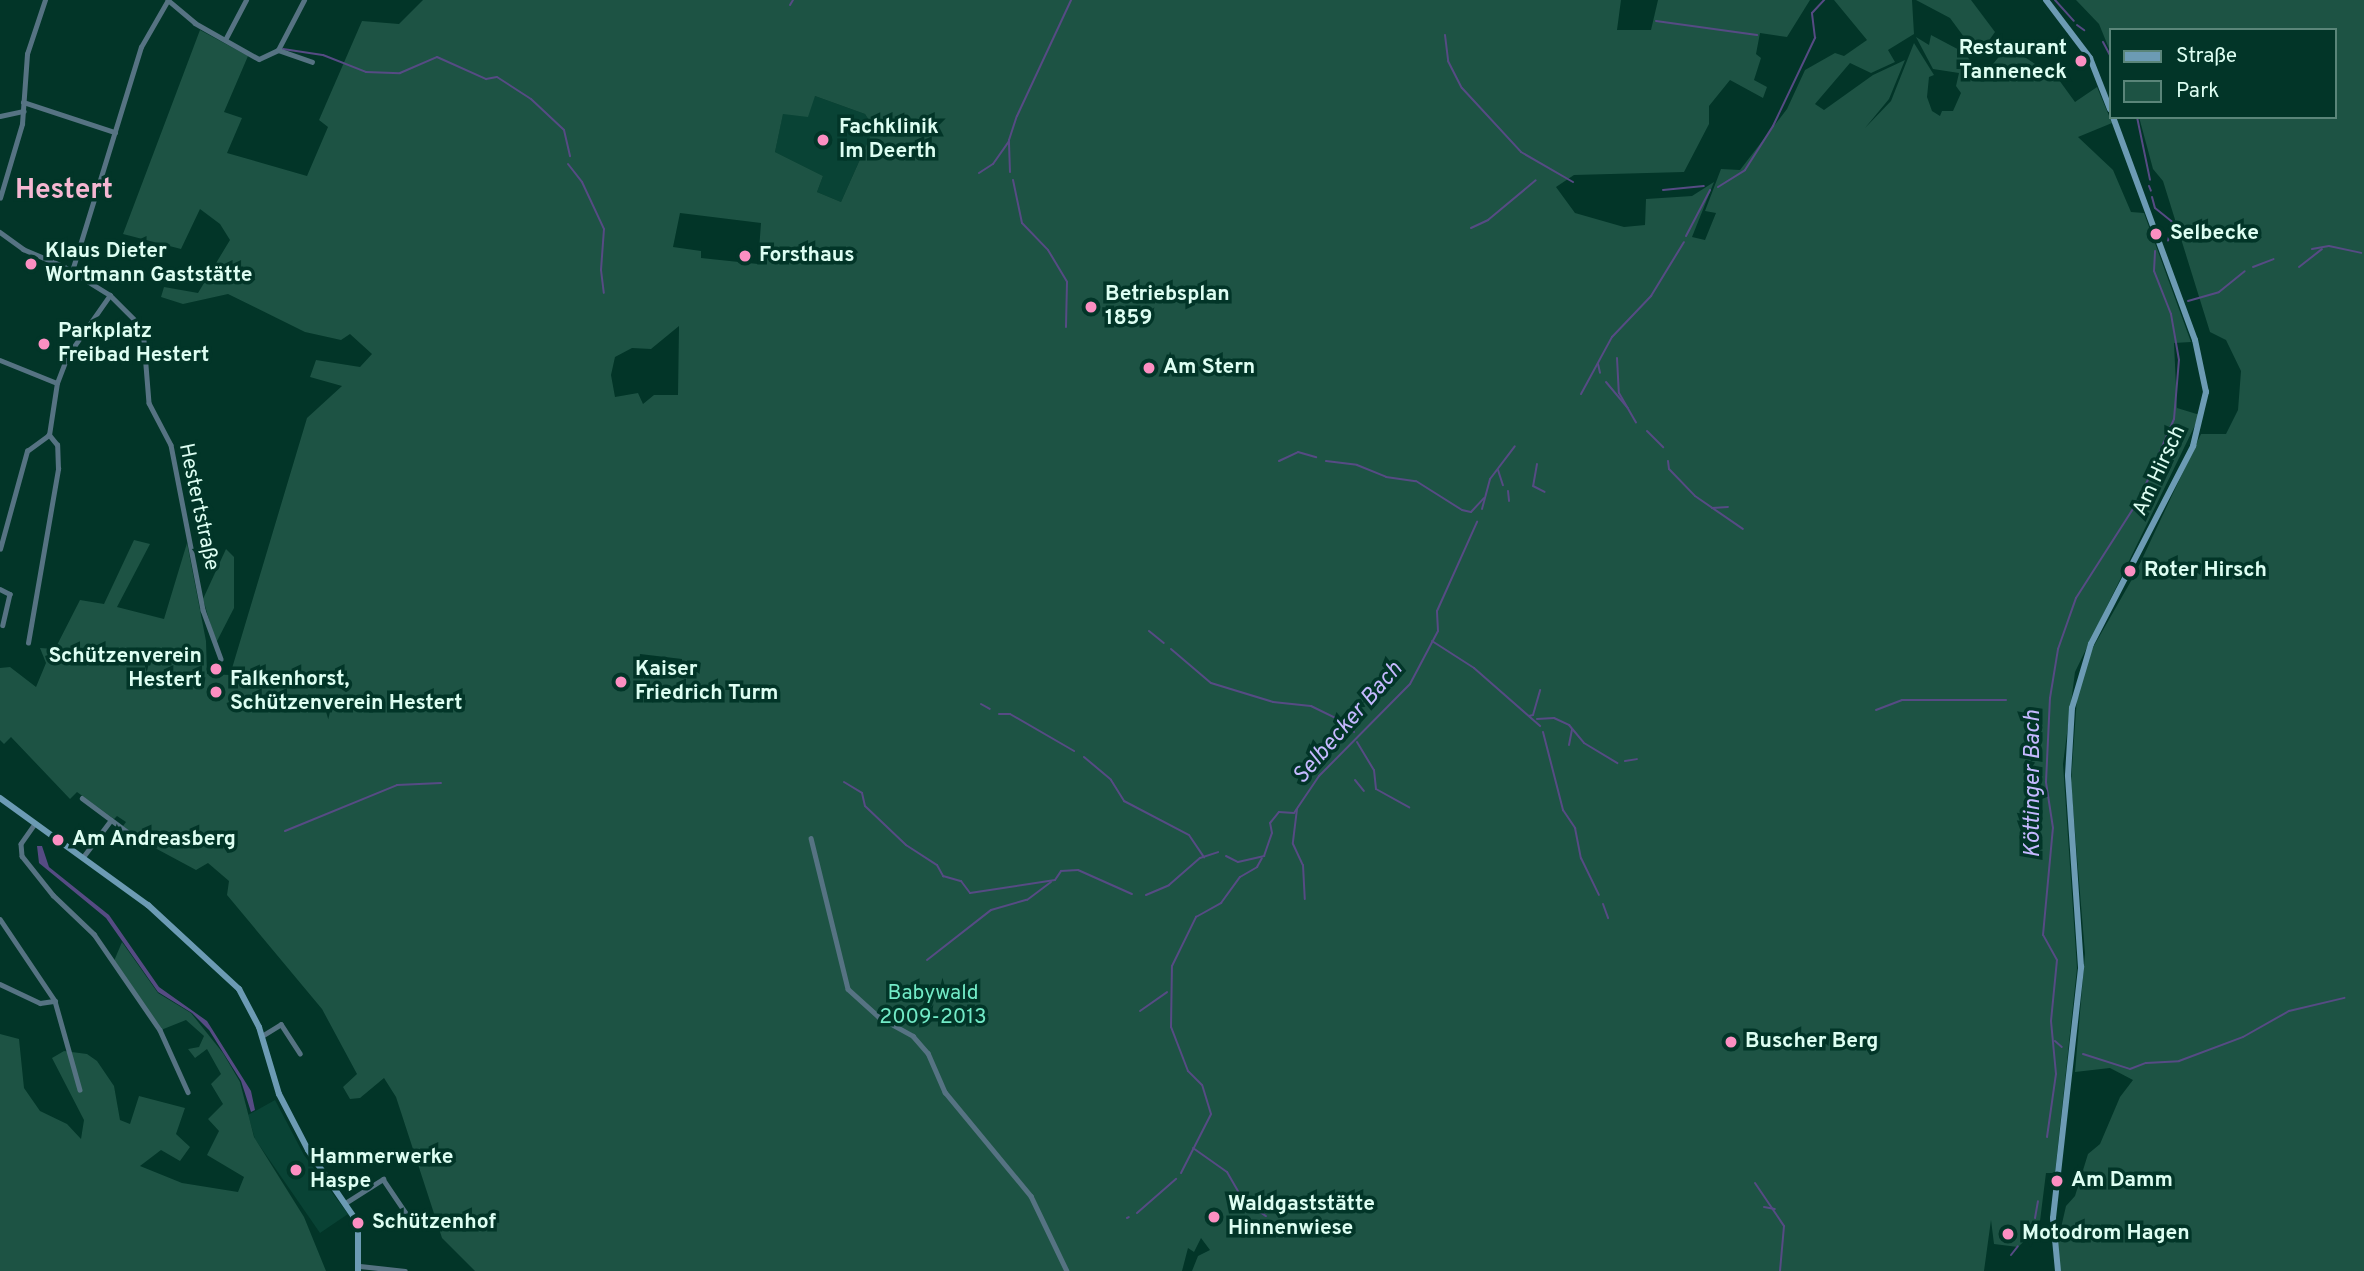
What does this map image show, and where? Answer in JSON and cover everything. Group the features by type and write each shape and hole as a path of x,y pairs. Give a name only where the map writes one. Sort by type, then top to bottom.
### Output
{"main road":[{"path":"2046,0 2090,58 2108,104"},
{"name":"Am Hirsch","path":"2058,1271 2053,1218 2081,967 2068,748 2076,687 2091,644 2201,424 2204,368 2114,119"},
{"path":"0,798 148,905 228,975 252,1010 276,1089 304,1143 347,1202 358,1223 359,1268"}],"street":[{"path":"0,198 23,111 27,54 45,0"},
{"path":"72,271 141,47 168,0 195,23 259,59 278,50 304,0"},
{"path":"225,40 246,0"},
{"path":"278,50 312,62"},
{"path":"23,102 115,132"},
{"path":"0,116 23,111"},
{"name":"Hestertstraße","path":"0,232 23,249 72,271 110,295 132,313 145,333 142,354 149,403 171,445 203,610 221,659"},
{"path":"0,549 27,451 49,435 57,383 68,355 110,295"},
{"path":"0,360 57,383"},
{"path":"28,643 58,469 57,445 49,435"},
{"path":"1,588 10,594 3,625"},
{"path":"82,798 141,842"},
{"path":"83,857 111,820"},
{"path":"35,824 21,844 22,856 53,895 94,934 160,1030 188,1092"},
{"path":"811,838 848,989 878,1017 913,1036 928,1053 950,1098 1031,1196 1068,1271"},
{"path":"0,919 55,1001 80,1090"},
{"path":"0,984 40,1003 55,1001"},
{"path":"262,1036 281,1024 300,1054"},
{"path":"347,1202 383,1179 408,1216"},
{"path":"359,1268 405,1271"}],"shaded area":[{"name":"Fachklinik Im Deerth","path":"815,96 865,114 874,128 841,202 817,192 823,176 775,152 783,113"},
{"path":"37,846 42,846 49,867 109,915 159,987 207,1021 251,1091 255,1110 251,1112 241,1081 209,1030 192,1013 158,992 106,918 39,863"},
{"name":"Hammerwerke Haspe","path":"275,1100 304,1155 348,1214 320,1233 255,1139 248,1115"}],"green space":[{"name":"Babywald 2009-2013","path":"423,0 1621,0 1617,30 1651,30 1658,0 1810,0 1787,37 1760,33 1756,54 1761,58 1754,80 1767,87 1763,98 1730,80 1709,106 1709,124 1684,172 1574,175 1556,187 1575,213 1624,227 1645,225 1646,199 1692,196 1714,182 1692,237 1705,240 1716,213 1705,211 1721,169 1740,170 1787,109 1805,70 1835,53 1844,56 1867,40 1834,0 1912,0 1914,34 1888,50 1895,62 1871,73 1850,63 1815,104 1824,110 1873,75 1905,60 1889,99 1865,128 1891,101 1914,43 1934,75 1929,77 1927,97 1932,111 1940,116 1942,111 1953,111 1961,93 1956,86 1959,73 1933,69 1916,37 1929,45 1931,35 1965,53 1975,68 1987,71 2008,46 2059,80 2075,102 2097,87 2108,119 2112,123 2078,137 2113,170 2131,212 2144,213 2191,342 2174,343 2177,408 2200,415 2075,672 2063,764 2077,968 2055,1173 2046,1173 2040,1221 2032,1234 2018,1247 1994,1244 1991,1220 1984,1271 1192,1271 1198,1256 1210,1250 1201,1238 1194,1252 1188,1248 1182,1271 475,1271 442,1238 396,1097 384,1078 360,1098 350,1099 343,1087 357,1074 322,1009 227,895 229,881 208,863 196,870 142,841 123,826 126,822 117,816 114,819 77,792 70,799 11,737 4,744 0,740 0,668 10,667 36,687 46,663 40,648 55,649 80,600 104,604 134,540 150,544 117,607 164,619 187,543 206,641 207,674 230,675 307,418 342,386 310,377 316,360 360,367 372,354 350,334 341,340 305,332 228,294 183,304 161,297 164,287 198,293 230,240 220,224 200,209 181,249 123,234 200,30 248,56 224,112 242,118 227,153 307,176 328,127 319,120 362,21 399,24","holes":["815,96 865,114 874,128 841,202 817,192 823,176 775,152 783,114 808,117","680,213 761,223 758,264 701,258 701,251 673,247","679,326 678,395 654,395 643,404 638,393 615,397 611,375 615,357 632,348 651,349","640,654 682,659 681,672 639,667"]},
{"path":"1916,0 1971,0 1995,32 1978,56 1950,18"},
{"path":"2076,0 2364,0 2364,1271 2061,1271 2055,1254 2066,1206 2075,1196 2088,1154 2100,1144 2120,1097 2133,1080 2110,1068 2075,1072 2085,954 2071,783 2077,697 2091,651 2135,574 2201,434 2226,434 2238,410 2241,371 2226,340 2210,332 2163,181 2153,169 2140,119 2336,119 2336,28 2108,28 2108,46 2099,24"},
{"path":"226,549 234,557 234,608 216,643 203,599"},
{"path":"122,942 158,993 191,1013 223,1053 240,1082 254,1137 304,1217 326,1271 0,1271 0,1034 19,1039 24,1088 40,1111 67,1124 81,1139 84,1120 52,1058 64,1051 87,1054 97,1061 114,1086 120,1120 130,1124 139,1096 185,1108 176,1134 190,1147 180,1161 161,1150 140,1166 182,1183 238,1192 244,1177 207,1155 219,1131 208,1119 223,1104 211,1084 221,1074 207,1049 195,1058 188,1049 199,1047 204,1036 186,1020 161,1030 114,961"}],"waterway":[{"path":"790,5 793,0"},
{"path":"1010,172 1009,140 1017,116 1071,0"},
{"name":"Selbecker Bach","path":"1718,187 1745,170 1773,126 1815,38 1812,13 1824,0"},
{"name":"Köttinger Bach","path":"2055,0 2074,21"},
{"path":"1656,21 1757,35"},
{"name":"Köttinger Bach","path":"2077,25 2084,30"},
{"path":"1445,35 1448,61 1462,88 1521,152 1573,182"},
{"name":"Köttinger Bach","path":"2103,42 2108,51"},
{"path":"283,49 323,55 366,72 400,73 437,57 486,79 497,77 531,99 564,130 570,156"},
{"name":"Köttinger Bach","path":"2137,119 2150,180"},
{"path":"979,173 993,164 1009,141"},
{"path":"568,164 582,182 604,229 601,270 604,293"},
{"path":"1013,180 1022,223 1048,250 1067,282 1066,327"},
{"path":"1471,228 1488,220 1536,180"},
{"path":"1663,190 1704,186"},
{"name":"Köttinger Bach","path":"2149,186 2151,191"},
{"name":"Selbecker Bach","path":"1686,236 1710,190"},
{"name":"Köttinger Bach","path":"2152,197 2155,208 2172,222 2168,241"},
{"name":"Selbecker Bach","path":"1581,394 1612,337 1651,296 1684,242"},
{"path":"2312,249 2329,246 2361,253"},
{"path":"2299,267 2322,249"},
{"name":"Köttinger Bach","path":"2047,1137 2056,1074 2051,1021 2057,960 2043,935 2053,828 2046,782 2050,698 2058,649 2076,598 2140,498 2174,419 2179,360 2171,314 2154,271 2155,251"},
{"path":"2253,267 2274,259"},
{"path":"2188,301 2219,292 2245,271"},
{"path":"1617,358 1619,393 1636,423"},
{"name":"Selbecker Bach","path":"1598,364 1600,373"},
{"path":"1606,382 1628,408"},
{"path":"1647,431 1663,447"},
{"name":"Selbecker Bach","path":"1482,509 1490,479 1515,446"},
{"path":"1279,461 1298,452 1316,457"},
{"path":"1326,461 1357,465 1386,477 1416,481 1462,510 1471,512 1484,498"},
{"path":"1668,461 1669,469 1695,496 1743,529"},
{"path":"1537,464 1533,486 1545,492"},
{"path":"1498,470 1503,485"},
{"path":"1508,491 1509,501"},
{"path":"1712,508 1728,507"},
{"name":"Selbecker Bach","path":"1226,856 1238,862 1264,856 1272,833 1270,823 1279,812 1294,813 1319,776 1410,684 1438,631 1437,611 1477,522"},
{"path":"1149,631 1164,643"},
{"path":"1432,641 1474,668 1540,726"},
{"path":"1171,649 1211,683 1273,702 1311,706 1346,723 1354,732"},
{"path":"1529,716 1533,715 1540,690"},
{"path":"1876,710 1902,700 2006,700"},
{"path":"981,704 990,709"},
{"path":"999,714 1010,714 1074,751"},
{"path":"1537,719 1554,718 1569,725 1584,743 1617,763"},
{"path":"1569,745 1572,729"},
{"path":"1543,732 1563,810 1575,828 1581,858 1599,895"},
{"path":"1357,742 1374,770 1376,789 1409,807"},
{"path":"1084,757 1111,780 1124,801 1189,835 1204,857"},
{"path":"1625,761 1637,759"},
{"path":"1355,780 1364,791"},
{"name":"Selbecker Bach","path":"844,782 862,793 865,806 906,845 937,865 943,876 961,881 970,893 1055,880 1061,871 1078,870 1132,894"},
{"path":"285,831 397,785 441,783"},
{"path":"1297,809 1293,844 1303,865 1305,899"},
{"name":"Selbecker Bach","path":"1146,895 1169,885 1200,858 1218,852"},
{"path":"1181,1173 1211,1114 1202,1085 1188,1071 1171,1027 1172,966 1196,917 1221,903 1240,877 1257,867 1262,858"},
{"path":"927,960 991,910 1027,900 1051,882"},
{"path":"1603,904 1608,918"},
{"path":"1140,1011 1167,992"},
{"path":"2083,1054 2130,1069 2146,1063 2179,1061 2243,1037 2289,1011 2344,998"},
{"path":"2055,1041 2062,1047"},
{"path":"1193,1148 1227,1172 1243,1200 1266,1216"},
{"path":"1137,1213 1176,1179"},
{"path":"1755,1183 1784,1226 1780,1271"},
{"name":"Köttinger Bach","path":"2035,1218 2038,1201"},
{"path":"1764,1207 1775,1209"},
{"name":"Köttinger Bach","path":"2011,1255 2018,1246"}],"place":[{"name":"Restaurant Tanneneck","path":"2081,61"},
{"name":"Fachklinik Im Deerth","path":"823,140"},
{"name":"Selbecke","path":"2156,234"},
{"name":"Forsthaus","path":"745,256"},
{"name":"Klaus Dieter Wortmann Gaststätte","path":"31,264"},
{"name":"Betriebsplan 1859","path":"1091,307"},
{"name":"Parkplatz Freibad Hestert","path":"44,344"},
{"name":"Am Stern","path":"1149,368"},
{"name":"Roter Hirsch","path":"2130,571"},
{"name":"Schützenverein Hestert","path":"216,669"},
{"name":"Kaiser Friedrich Turm","path":"621,682"},
{"name":"Falkenhorst, Schützenverein Hestert","path":"216,692"},
{"name":"Am Andreasberg","path":"58,840"},
{"name":"Buscher Berg","path":"1731,1042"},
{"name":"Hammerwerke Haspe","path":"296,1170"},
{"name":"Am Damm","path":"2057,1181"},
{"name":"Waldgaststätte Hinnenwiese","path":"1214,1217"},
{"name":"Schützenhof","path":"358,1223"},
{"name":"Motodrom Hagen","path":"2008,1234"}],"district":[{"name":"Hestert","path":"64,191"}]}
